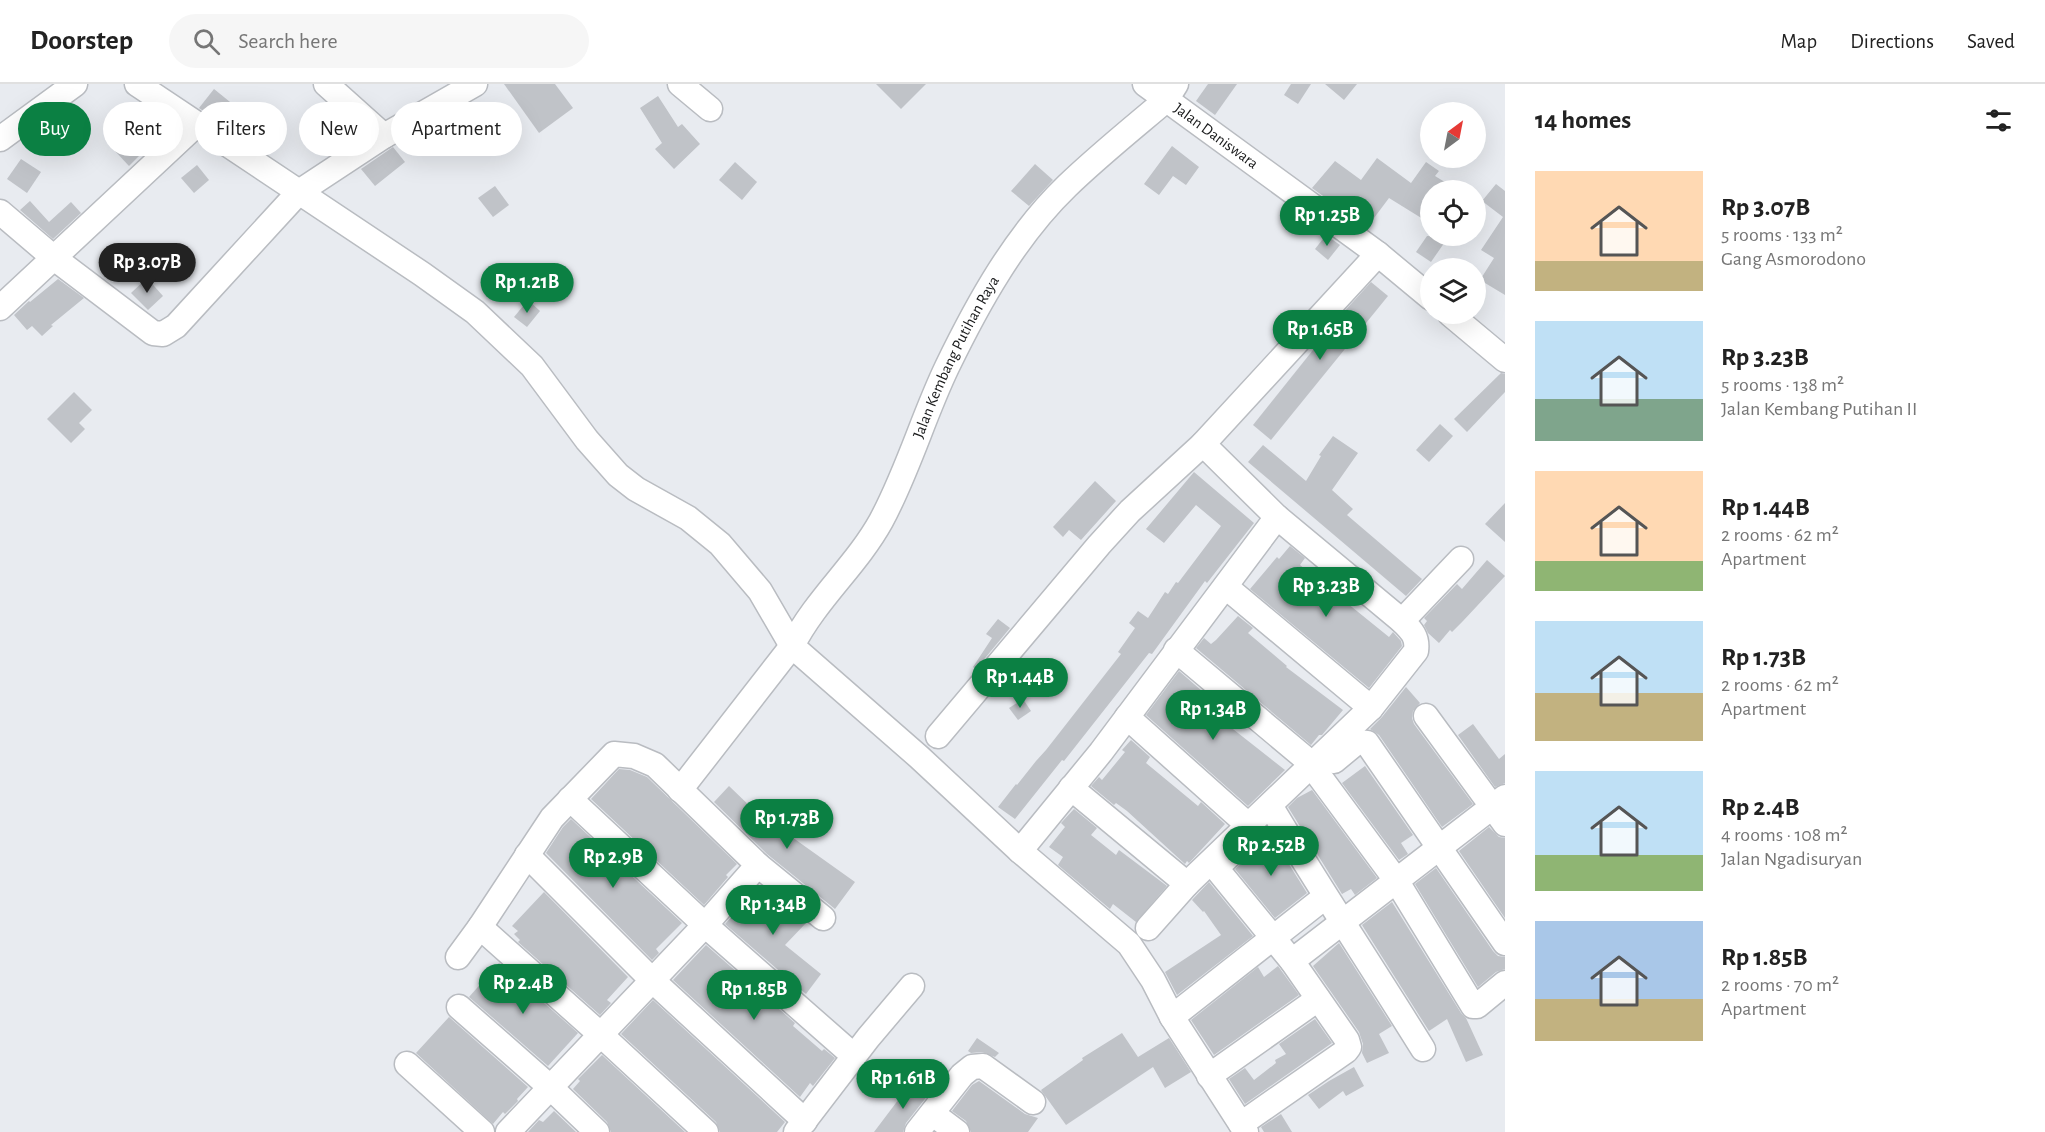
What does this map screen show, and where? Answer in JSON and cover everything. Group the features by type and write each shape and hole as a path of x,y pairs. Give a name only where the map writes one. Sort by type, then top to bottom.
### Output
{"street":[{"path":"0,139 75,84"},
{"path":"137,84 195,123"},
{"path":"326,84 384,136"},
{"path":"680,84 710,109"},
{"name":"Jalan Daniswara","path":"1145,84 1171,92 1420,289"},
{"path":"0,212 54,258 153,333 163,334 176,326 299,192 384,136 472,85"},
{"name":"Jalan Kembang Putihan Raya","path":"680,790 792,646 805,622 859,554 879,524 899,486 938,389 962,338 996,279 1029,229 1066,187 1171,92"},
{"path":"0,308 195,126"},
{"path":"245,156 475,312 532,366 587,440 618,475 636,489 688,518 720,544 760,591 792,646 919,757 1020,851 1129,944 1153,980 1172,1017 1243,1128 1346,1051 1348,1047 1347,1040 1292,961 1216,868 1274,812 1371,708 1416,651 1417,642 1414,633 1402,621 1277,517 1203,444"},
{"path":"938,736 1099,544 1130,511 1203,444 1378,254"},
{"path":"1462,324 1505,360"},
{"path":"1020,851 1101,752 1277,517"},
{"path":"1402,621 1461,559"},
{"path":"1226,586 1371,708"},
{"path":"1176,650 1315,768 1396,880 1473,1006 1477,1006 1505,983"},
{"path":"1292,961 1439,848 1501,809 1425,716"},
{"path":"1127,717 1248,825"},
{"path":"1149,928 1187,884 1248,825 1315,768 1358,742 1367,743 1505,943"},
{"path":"458,957 552,818 614,754 634,756 655,765 759,865 823,918"},
{"path":"1071,788 1187,884"},
{"path":"570,799 705,925 854,1056"},
{"path":"1274,812 1325,897 1343,921 1423,1048"},
{"path":"527,855 801,1126 854,1056 912,986"},
{"path":"508,1132 759,865"},
{"path":"1172,1017 1325,897"},
{"path":"480,927 706,1132"},
{"path":"1209,1076 1318,999"},
{"path":"459,1007 597,1132"},
{"path":"407,1064 482,1132"},
{"path":"917,1132 962,1075 972,1067 983,1066 1033,1102"},
{"path":"933,1114 957,1132"}],"building":[{"path":"504,84 555,84 573,108 539,133 522,109 522,102 517,102"},
{"path":"876,84 926,84 901,109"},
{"path":"1208,84 1237,84 1215,115 1196,101"},
{"path":"1291,84 1311,84 1298,104 1284,95"},
{"path":"1325,84 1357,84 1344,100"},
{"path":"214,89 230,102 204,102"},
{"path":"658,96 678,127 682,124 700,144 674,169 655,149 662,143 640,108"},
{"path":"1172,146 1199,167 1186,185 1173,176 1159,195 1144,184"},
{"path":"391,148 391,156 400,156 405,162 375,186 361,169"},
{"path":"120,156 139,156 129,166"},
{"path":"1377,158 1411,183 1422,168 1435,168 1439,171 1435,176 1442,180 1420,180 1420,217 1389,198 1368,226 1312,188 1335,161 1361,180"},
{"path":"21,159 41,172 27,193 7,179"},
{"path":"735,162 757,182 742,200 719,180"},
{"path":"1035,164 1053,180 1029,206 1011,191"},
{"path":"197,165 209,180 194,193 181,178"},
{"path":"1496,184 1505,191 1505,295 1486,284 1486,271 1494,258 1481,250 1486,246 1503,217 1486,204 1486,196"},
{"path":"495,186 509,205 493,217 478,198"},
{"path":"30,201 49,222 71,202 81,213 53,239 20,210"},
{"path":"1326,235 1340,245 1328,260 1315,249"},
{"path":"1420,246 1442,246 1434,258 1425,258 1416,252"},
{"path":"147,278 163,296 148,310 131,293"},
{"path":"58,279 84,298 51,325 53,326 42,336 32,326 27,330 14,315"},
{"path":"1371,282 1388,296 1271,440 1253,425 1341,315"},
{"path":"528,300 540,311 527,327 514,317"},
{"path":"1501,373 1505,374 1505,392 1467,432 1454,419"},
{"path":"74,392 92,410 79,423 85,429 71,443 47,419"},
{"path":"1440,424 1453,436 1429,462 1416,450"},
{"path":"1333,436 1358,453 1332,490 1353,509 1347,515 1422,579 1406,596 1248,462 1263,445 1306,481 1321,456 1319,455"},
{"path":"1194,472 1254,523 1207,583 1205,581 1152,654 1149,653 1015,819 998,807 1121,654 1118,652 1135,628 1129,623 1138,611 1148,618 1165,592 1168,594 1176,582 1178,583 1221,526 1196,505 1164,543 1146,529"},
{"path":"1095,481 1116,501 1081,540 1069,530 1063,537 1053,527"},
{"path":"1505,503 1505,542 1485,524"},
{"path":"1290,546 1305,558 1300,565 1389,637 1393,632 1401,641 1402,646 1369,688 1250,589 1277,557 1279,559"},
{"path":"1487,560 1505,576 1439,643 1428,633 1424,625 1427,621 1424,618 1457,584 1462,589"},
{"path":"1238,616 1253,628 1248,633 1286,667 1343,710 1311,745 1196,648 1204,638 1211,644"},
{"path":"998,619 1010,628 976,669 973,667 992,638 986,634"},
{"path":"1179,671 1202,691 1197,699 1285,770 1248,806 1146,715"},
{"path":"1406,687 1420,703 1413,711 1414,724 1473,804 1442,827 1379,735 1370,729"},
{"path":"1023,699 1031,711 1018,720 1009,708"},
{"path":"1473,724 1499,759 1505,754 1505,783 1495,787 1458,735"},
{"path":"1131,740 1150,757 1146,763 1198,806 1201,802 1225,824 1189,863 1187,861 1185,864 1127,811 1116,803 1114,805 1091,786 1099,777 1102,780 1125,752 1122,750"},
{"path":"1365,766 1413,835 1401,843 1408,854 1399,860 1342,783"},
{"path":"619,769 630,770 647,777 737,864 704,905 591,799"},
{"path":"729,786 754,810 855,882 835,909 767,854 714,802"},
{"path":"1312,790 1377,878 1355,895 1351,889 1342,894 1288,807 1297,798"},
{"path":"1074,809 1097,828 1091,835 1116,855 1119,850 1167,886 1136,922 1113,904 1110,909 1058,865 1063,857 1049,847 1065,827 1061,823"},
{"path":"571,819 682,923 656,949 659,953 652,960 546,853"},
{"path":"1489,827 1499,837 1505,838 1505,918 1459,851"},
{"path":"1270,834 1307,893 1275,918 1235,869 1245,860 1249,850"},
{"path":"1436,868 1493,951 1498,956 1505,957 1505,969 1496,972 1478,987 1415,884"},
{"path":"1209,882 1253,936 1177,995 1165,972 1221,935 1204,911 1192,900"},
{"path":"760,885 806,923 785,945 821,974 806,994 725,924"},
{"path":"544,892 628,977 607,1000 611,1003 600,1015 518,942 520,940 514,934 518,931 512,926"},
{"path":"1392,902 1466,1018 1483,1055 1466,1062 1447,1019 1429,1031 1362,925"},
{"path":"1339,943 1392,1026 1379,1034 1389,1053 1367,1063 1362,1053 1363,1044 1359,1032 1313,966"},
{"path":"706,945 795,1023 793,1026 822,1051 824,1049 835,1058 813,1086 810,1083 800,1097 673,980"},
{"path":"499,963 578,1033 548,1066 469,997"},
{"path":"1278,966 1299,995 1214,1055 1191,1020 1258,967 1264,977"},
{"path":"653,1000 785,1122 777,1132 720,1132 716,1122 621,1034"},
{"path":"449,1017 528,1087 517,1099 518,1101 505,1114 503,1112 493,1124 416,1053"},
{"path":"1315,1019 1332,1043 1245,1104 1229,1079 1245,1068 1254,1080 1276,1063 1275,1060 1286,1054 1279,1044"},
{"path":"1122,1033 1138,1057 1169,1038 1191,1072 1165,1088 1153,1067 1066,1125 1041,1090 1083,1060 1082,1058"},
{"path":"977,1038 999,1053 995,1057 982,1052 968,1051"},
{"path":"602,1055 685,1132 611,1132 607,1122 573,1089 580,1081 578,1079"},
{"path":"1354,1067 1364,1086 1346,1096 1343,1091 1319,1109 1308,1095"},
{"path":"979,1081 1025,1114 1038,1118 1028,1132 971,1132 966,1121 952,1111 972,1085"},
{"path":"911,1083 928,1095 906,1123 903,1132 874,1132"},
{"path":"554,1111 576,1132 528,1132 539,1120 543,1122"},
{"path":"1281,1114 1292,1132 1264,1132 1261,1127"}]}
